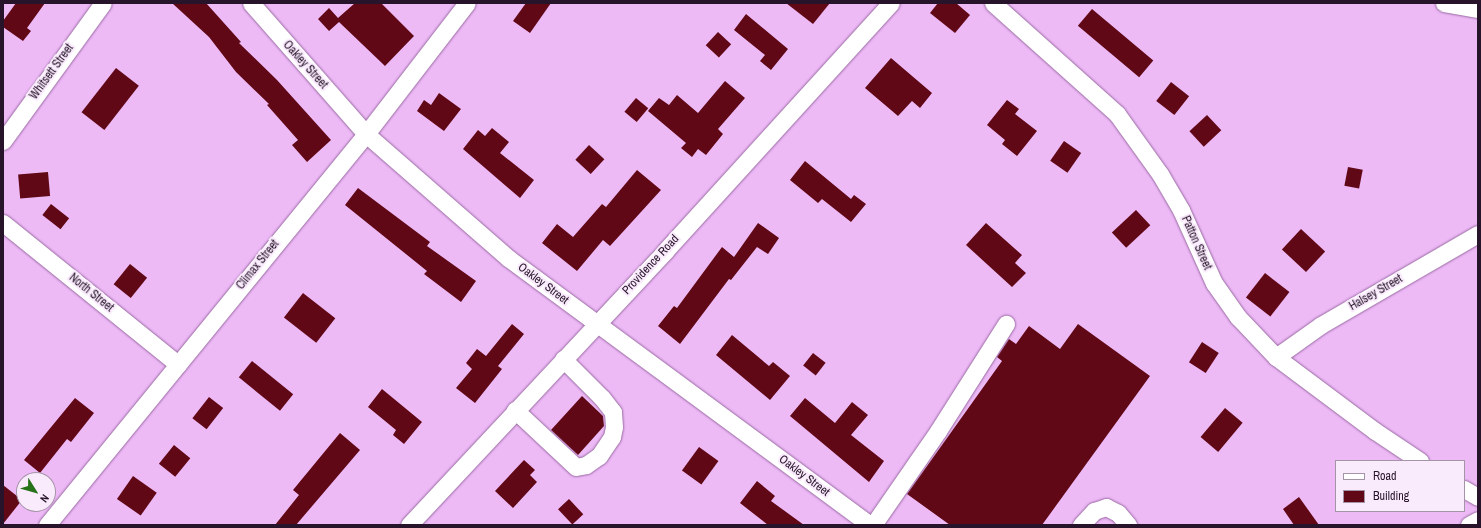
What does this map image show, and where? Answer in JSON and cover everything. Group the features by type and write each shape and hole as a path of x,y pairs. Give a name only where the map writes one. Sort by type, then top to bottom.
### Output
{"street":[{"name":"Whitsett Street","path":"3,141 103,3"},
{"name":"Oakley Street","path":"251,3 366,134 508,258 872,525"},
{"name":"Climax Street","path":"47,525 366,134 467,3"},
{"name":"Providence Road","path":"409,525 891,3"},
{"name":"Patton Street","path":"993,3 1117,114 1160,174 1181,210 1225,301 1276,357 1375,431 1418,460"},
{"path":"1444,3 1478,9"},
{"name":"North Street","path":"3,222 178,364"},
{"name":"Halsey Street","path":"1276,357 1320,325 1478,234"},
{"path":"872,525 938,431 1006,324"},
{"path":"515,410 576,466 586,465 599,456 612,437 614,427 613,412 602,398 563,359"},
{"path":"1465,490 1478,497"},
{"path":"1081,525 1094,511 1106,506 1118,512 1128,525"},
{"path":"1469,525 1478,520"}],"building":[{"path":"16,3 45,3 27,28 31,31 23,41 3,27 3,21"},
{"path":"172,3 206,3 241,42 239,43 277,80 331,140 307,162 292,145 298,140 267,105 269,104 236,72 209,37"},
{"path":"355,3 381,3 414,36 385,66 339,22 329,31 318,19 329,8 338,18"},
{"path":"526,3 551,3 530,33 513,21"},
{"path":"786,3 830,3 813,24"},
{"path":"938,3 956,3 970,15 955,33 930,13"},
{"path":"1092,9 1153,60 1139,77 1078,26"},
{"path":"746,14 788,49 771,70 760,61 765,55 734,30"},
{"path":"718,32 731,44 719,57 706,45"},
{"path":"891,58 932,93 920,108 912,101 898,116 865,88"},
{"path":"116,68 139,86 104,130 82,112"},
{"path":"725,81 745,98 718,129 723,134 706,155 698,149 692,157 681,148 686,143 648,111 659,98 669,105 677,95 698,113"},
{"path":"1171,82 1189,96 1174,115 1156,101"},
{"path":"439,93 461,109 444,131 417,111 424,100 431,105"},
{"path":"636,98 648,108 637,122 624,112"},
{"path":"1007,100 1019,109 1015,114 1037,131 1017,156 1002,144 1005,140 987,125"},
{"path":"1207,115 1221,130 1204,147 1189,131"},
{"path":"492,128 509,142 500,153 534,180 520,198 463,149 478,130 485,136"},
{"path":"1064,141 1081,153 1067,173 1050,161"},
{"path":"589,145 604,159 591,174 575,160"},
{"path":"805,161 851,199 854,195 866,204 851,222 822,199 818,203 790,180"},
{"path":"1348,167 1363,170 1359,189 1344,186"},
{"path":"637,170 661,190 610,246 603,240 577,271 542,243 557,224 573,237 602,204 606,207"},
{"path":"48,172 50,196 20,199 18,175"},
{"path":"358,188 430,242 427,246 476,281 461,302 424,274 427,271 345,205"},
{"path":"51,204 69,218 61,229 42,215"},
{"path":"1136,210 1150,225 1126,248 1112,233"},
{"path":"758,223 779,238 768,254 757,247 731,280 729,279 680,344 658,326 674,306 677,308 722,247 734,257"},
{"path":"986,223 1022,255 1015,263 1026,273 1012,287 966,245"},
{"path":"1301,229 1325,252 1306,272 1282,249"},
{"path":"130,264 147,278 131,298 114,284"},
{"path":"1265,273 1289,292 1270,317 1246,297"},
{"path":"303,293 335,318 316,343 284,317"},
{"path":"512,324 524,334 498,366 502,369 475,403 456,388 472,369 466,363 477,349 486,356"},
{"path":"1078,324 1150,376 1042,525 950,525 907,494 1002,361 997,357 1009,339 1016,344 1029,326 1060,349"},
{"path":"732,335 769,366 773,362 790,376 770,400 716,355"},
{"path":"1202,342 1219,353 1206,373 1189,362"},
{"path":"813,353 826,363 816,375 803,366"},
{"path":"252,361 293,394 280,411 239,377"},
{"path":"382,389 422,422 404,444 393,435 396,430 368,407"},
{"path":"582,396 603,416 604,426 578,455 551,430"},
{"path":"209,397 223,408 207,429 192,418"},
{"path":"75,398 94,413 71,442 67,439 41,472 24,460"},
{"path":"805,398 835,423 852,402 868,415 851,435 884,461 869,482 790,416"},
{"path":"1225,408 1243,423 1218,452 1201,437"},
{"path":"340,433 360,450 296,525 275,525 299,495 293,490"},
{"path":"174,445 190,458 175,477 159,464"},
{"path":"699,447 718,461 701,485 682,470"},
{"path":"524,460 535,470 530,475 537,482 513,508 495,491"},
{"path":"133,476 157,493 141,516 117,499"},
{"path":"757,481 775,496 771,501 804,525 768,525 740,503"},
{"path":"3,485 16,495 16,508 3,524"},
{"path":"1299,497 1319,525 1294,525 1283,509"},
{"path":"569,499 583,514 572,525 558,509"}]}
